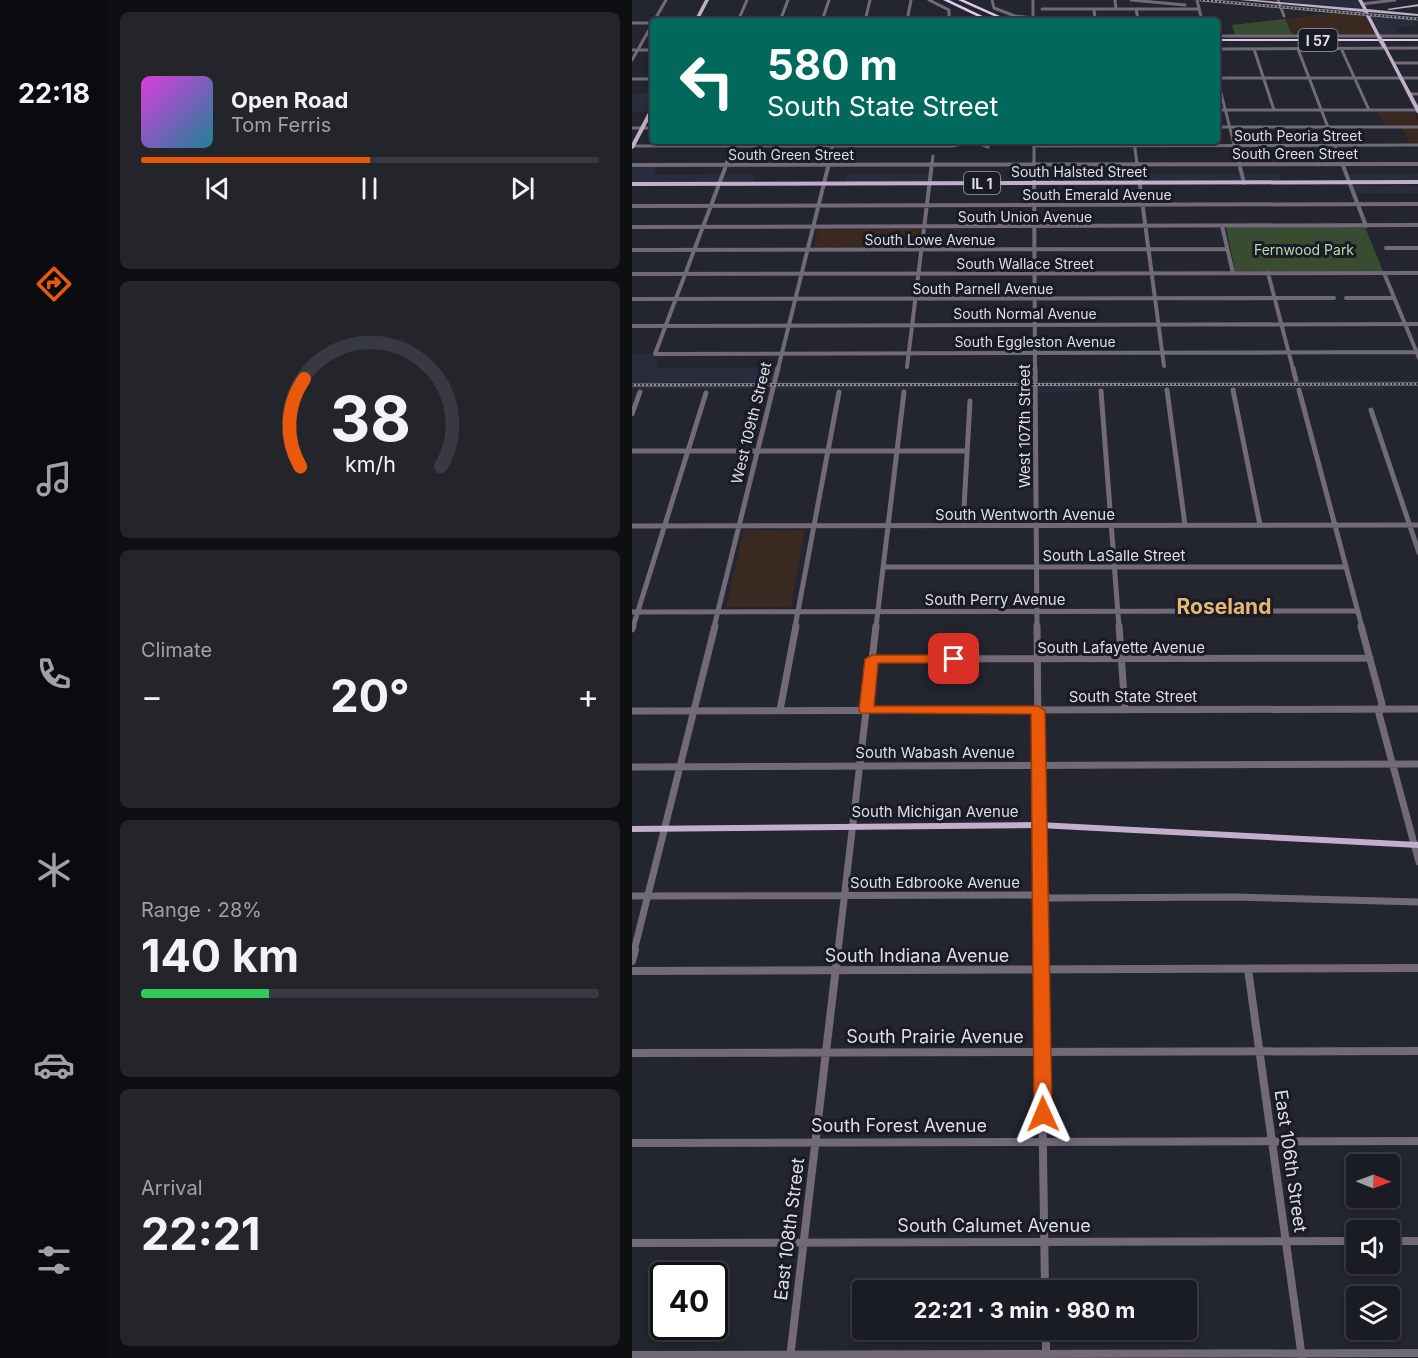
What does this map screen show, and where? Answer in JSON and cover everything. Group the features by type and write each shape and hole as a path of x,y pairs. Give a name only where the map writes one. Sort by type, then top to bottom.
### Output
{"highway":[{"path":"945,0 984,18"},
{"path":"960,0 1002,18"},
{"name":"I 57","path":"1220,42 1418,42"}],"main road":[{"path":"698,18 707,0"},
{"path":"1242,0 1418,15"},
{"path":"1361,2 1368,11 1418,111"},
{"path":"1368,11 1418,5"},
{"path":"632,147 650,114"},
{"name":"South Halsted Street","path":"632,185 1418,183"},
{"name":"South Michigan Avenue","path":"632,829 1039,825 1416,845"}],"street":[{"path":"655,18 666,0"},
{"path":"739,18 747,0"},
{"path":"781,18 788,0"},
{"path":"823,18 829,0"},
{"path":"866,18 870,0"},
{"path":"908,18 911,0"},
{"path":"929,0 949,10 949,18"},
{"path":"992,0 992,8 1024,18"},
{"path":"1033,0 1033,18"},
{"path":"1115,0 1116,9"},
{"path":"1131,0 1185,5"},
{"path":"1197,0 1201,18"},
{"path":"1361,2 1395,0"},
{"path":"1279,2 1284,16"},
{"path":"1042,9 1199,9"},
{"path":"1094,9 1095,18"},
{"path":"1136,9 1138,18"},
{"path":"632,23 650,22"},
{"path":"632,60 650,28"},
{"path":"1220,42 1379,37 1418,42"},
{"path":"1220,43 1254,49 1298,49 1384,47 1418,42"},
{"path":"1341,48 1369,110"},
{"path":"1254,49 1274,110"},
{"path":"1298,49 1366,226"},
{"path":"632,50 650,50"},
{"path":"1392,63 1418,63"},
{"path":"1220,78 1418,78"},
{"path":"632,79 650,79"},
{"path":"1220,92 1244,184"},
{"path":"1409,94 1418,94"},
{"path":"1220,110 1418,111"},
{"path":"1220,127 1418,127"},
{"path":"632,129 650,128"},
{"path":"632,147 800,144"},
{"name":"West 109th Street","path":"632,961 834,144"},
{"path":"873,144 952,146 962,144"},
{"path":"982,144 988,147"},
{"name":"West 107th Street","path":"1034,144 1038,765 1045,1280"},
{"path":"1134,144 1164,366"},
{"name":"South Peoria Street","path":"1184,144 1418,145"},
{"path":"666,326 733,146"},
{"path":"907,367 933,156"},
{"name":"South Green Street","path":"632,165 1418,164"},
{"name":"South Emerald Avenue","path":"632,206 1418,204"},
{"name":"South Union Avenue","path":"632,227 1418,225"},
{"path":"1222,226 1233,273"},
{"path":"1386,248 1418,248"},
{"name":"South Lowe Avenue","path":"632,250 1228,249"},
{"path":"1268,273 1296,380"},
{"path":"1384,273 1418,358"},
{"name":"South Wallace Street","path":"632,274 1418,273"},
{"name":"South Parnell Avenue","path":"632,299 1334,298"},
{"path":"1346,298 1394,298"},
{"name":"South Normal Avenue","path":"632,326 1418,324"},
{"name":"South Eggleston Avenue","path":"666,326 655,354 1416,352"},
{"path":"1167,390 1186,525"},
{"path":"1233,390 1260,525"},
{"path":"1299,390 1382,704 1379,714 1416,845 1418,862"},
{"path":"1101,391 1125,710"},
{"path":"632,414 640,392"},
{"path":"780,710 839,392"},
{"name":"East 108th Street","path":"790,1357 904,392"},
{"path":"632,629 635,612 665,526 706,393"},
{"path":"963,526 970,401"},
{"path":"1371,410 1418,554"},
{"path":"632,451 967,451"},
{"name":"South Wentworth Avenue","path":"632,526 1418,525"},
{"name":"South LaSalle Street","path":"883,567 1346,567"},
{"name":"South Perry Avenue","path":"635,612 1358,611"},
{"name":"South Lafayette Avenue","path":"872,659 1370,658"},
{"name":"South State Street","path":"632,711 1418,709"},
{"name":"South Wabash Avenue","path":"632,766 1418,764"},
{"name":"South Edbrooke Avenue","path":"632,896 1236,897 1418,902"},
{"name":"South Indiana Avenue","path":"632,971 1418,968"},
{"name":"East 106th Street","path":"1248,969 1302,1355"},
{"name":"South Prairie Avenue","path":"632,1053 1418,1051"},
{"name":"South Forest Avenue","path":"632,1143 1418,1141"},
{"name":"South Calumet Avenue","path":"632,1243 1346,1241"},
{"path":"1400,1241 1418,1241"},
{"path":"1046,1340 1046,1356"},
{"path":"632,1355 790,1357 1418,1353"}],"shaded area":[{"path":"1280,0 1357,0 1361,8 1281,2"},
{"path":"1334,13 1365,15 1375,35 1235,35 1232,25"},
{"path":"1371,15 1412,19 1417,27 1396,27 1400,35 1381,35"},
{"path":"650,92 650,106 647,112 632,112 632,94"},
{"path":"1378,112 1414,112 1418,120 1418,144 1410,144 1401,126 1385,126"},
{"path":"632,165 657,165 654,175 755,174 753,182 632,183"},
{"path":"1418,173 1418,181 1349,181 1346,174"},
{"path":"847,174 930,174 929,182 845,182"},
{"path":"1039,174 1279,174 1281,181 1039,182"},
{"path":"1353,186 1418,186 1418,193 1356,193"},
{"path":"818,229 919,229 916,247 814,247"},
{"path":"632,354 655,354 658,359 656,368 776,367 771,389 632,389"},
{"path":"1419,380 1418,387 1383,387 1384,390 1110,389 1039,393 1039,381"},
{"path":"778,381 1033,381 1033,386 912,387 911,390 776,390"},
{"path":"744,530 805,530 791,607 726,607"}],"green space":[{"path":"1285,19 1292,34 1235,35 1232,25"},
{"name":"Fernwood Park","path":"1226,227 1365,227 1383,271 1235,271"}],"railway":[{"path":"1201,0 1419,19"},
{"path":"632,385 1419,384"}],"district":[{"name":"Roseland","path":"1224,606"}],"route":[{"path":"954,659 872,659 866,710 1038,710 1043,1114"}]}
